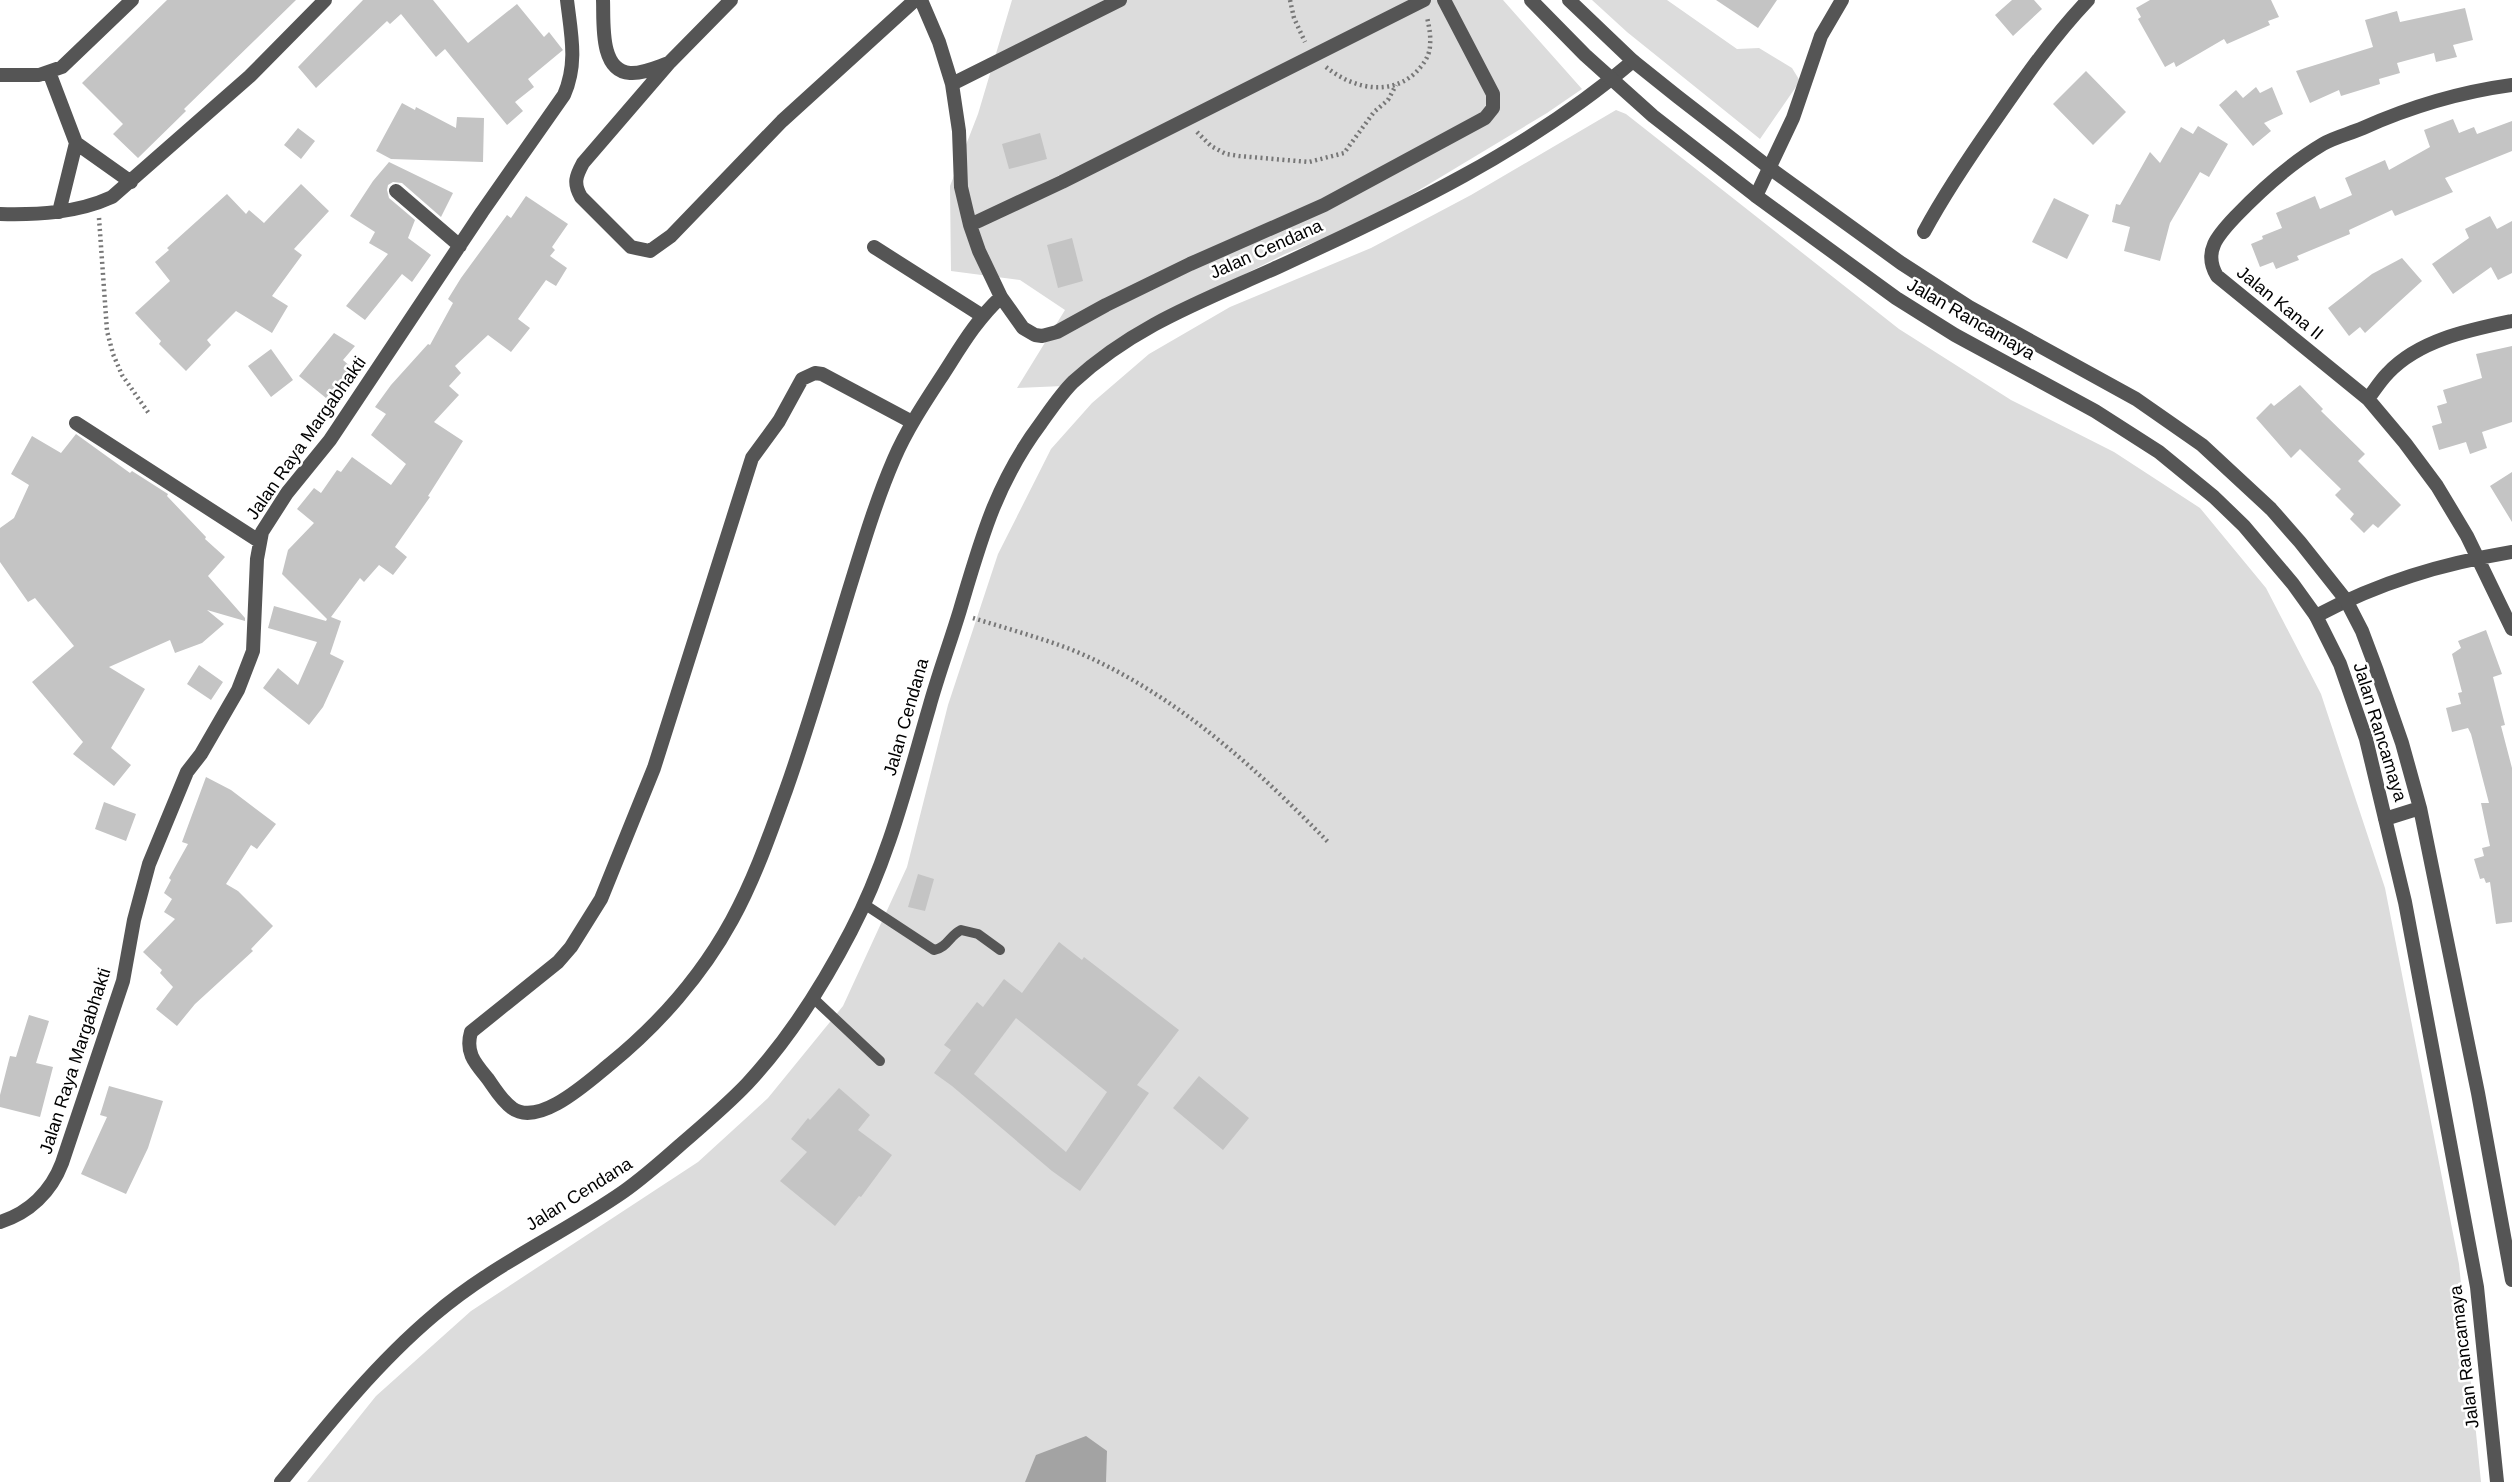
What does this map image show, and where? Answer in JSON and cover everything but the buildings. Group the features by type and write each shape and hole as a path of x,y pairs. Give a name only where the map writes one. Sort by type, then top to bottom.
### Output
{"street":[{"path":"0,75 38,75 62,67 132,0"},
{"path":"0,214 59,212 97,204 112,197 250,76 325,0"},
{"name":"Jalan Raya Margabhakti","path":"0,1222 20,1213 40,1199 57,1177 117,1003 149,864 187,772 201,754 238,690 253,651 259,541 275,512 330,440 564,95 570,80 573,45 567,0"},
{"path":"603,0 608,56 617,68 630,73 650,70 670,62"},
{"path":"731,0 670,62 583,163 575,180 581,197 631,247 639,251 650,251 671,236 782,121 915,0"},
{"path":"921,0 939,42 952,84 961,187 970,225 1001,297 1023,328 1035,335 1051,335 1106,304 1324,205 1485,118 1493,108 1493,94 1444,0"},
{"path":"952,84 1119,0"},
{"name":"Jalan Rancamaya","path":"1531,0 1611,80 1756,196 1928,319 2095,411 2160,452 2244,526 2316,616 2340,664 2361,726 2405,902 2477,1287 2497,1482"},
{"name":"Jalan Rancamaya","path":"1569,0 1633,61 1770,169 1924,279 1969,307 2128,393 2202,445 2271,509 2346,600 2362,631 2381,683 2402,743 2420,808 2478,1093 2512,1280"},
{"path":"1756,196 1793,118 1821,36 1842,0"},
{"path":"1924,232 1938,205 2017,87 2054,37 2088,0"},
{"path":"970,225 1313,56 1425,5"},
{"name":"Jalan Cendana","path":"281,1482 324,1429 433,1315 503,1264 615,1197 654,1168 747,1084 813,998 864,905 904,793 984,527 1026,443 1062,394 1089,369 1134,335 1177,311 1277,267 1440,188 1586,100 1633,61"},
{"path":"49,72 76,143 131,182"},
{"name":"Jalan Kana II","path":"2512,85 2429,103 2325,143 2259,193 2223,228 2215,241 2211,259 2217,276 2368,399 2405,443 2437,486 2478,558 2512,629"},
{"path":"59,212 76,143"},
{"path":"396,191 460,246"},
{"path":"874,247 981,315"},
{"path":"912,422 822,374 815,373 802,379 779,421 752,458 654,768 601,899 558,962 471,1032 469,1051 473,1062 513,1109 532,1114 560,1102 612,1062 647,1032 678,998 731,923 767,845 870,523 895,457 912,422 981,315 1001,297"},
{"path":"2368,399 2387,374 2402,360 2421,349 2459,333 2512,321"},
{"path":"76,423 259,541"},
{"path":"2316,616 2395,579 2512,552"},
{"path":"2385,819 2420,808"}],"lane":[{"path":"864,905 934,950 944,947 951,937 961,930 978,934 1000,950"},
{"path":"813,998 880,1061"}],"path":[{"path":"1290,0 1299,32 1313,56 1347,81 1375,88 1396,85 1415,73 1429,54 1431,46 1425,5"},
{"path":"1184,120 1211,146 1226,154 1309,162 1344,153 1374,111 1388,100 1396,85"},
{"path":"97,204 107,331 122,374 150,415"},
{"path":"959,613 1069,649 1153,691 1216,737 1289,802 1328,843"}],"shaded area":[{"path":"1012,0 1503,0 1582,89 1371,219 1285,254 1209,292 1063,386 1017,388 1065,310 1020,280 951,271 950,186 978,114"},
{"path":"1592,0 1667,0 1737,49 1759,48 1792,68 1800,81 1760,139 1627,32"},
{"path":"1616,110 1626,114 1899,329 2011,400 2114,452 2200,508 2266,588 2321,694 2385,888 2459,1264 2481,1482 307,1482 376,1396 471,1311 698,1162 768,1098 843,1006 907,867 948,705 998,554 1051,449 1092,403 1149,354 1230,307 1371,248 1471,195"},
{"path":"1086,1436 1107,1451 1106,1482 1025,1482 1036,1455"}]}
